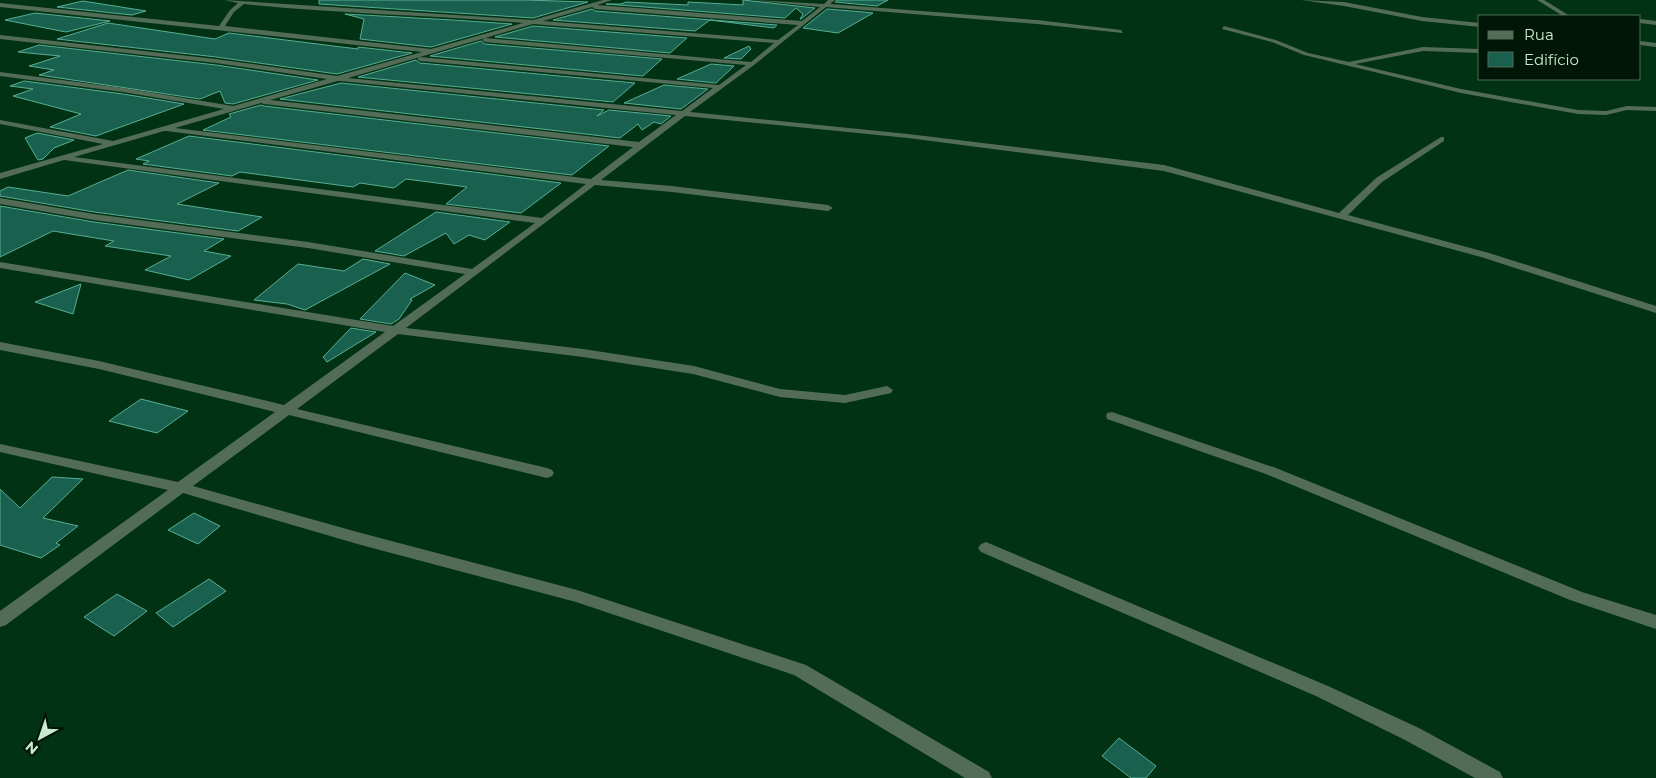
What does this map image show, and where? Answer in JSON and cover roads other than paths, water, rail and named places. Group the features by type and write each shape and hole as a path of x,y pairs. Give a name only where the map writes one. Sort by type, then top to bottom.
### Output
{"street":[{"path":"227,0 288,7 447,15 779,42"},
{"path":"0,176 477,40 609,0"},
{"path":"754,0 1037,22 1122,32"},
{"path":"0,620 178,487 544,221 639,145 752,64 832,0"},
{"path":"1304,0 1351,5 1422,19 1478,25"},
{"path":"1540,0 1565,15"},
{"path":"220,29 232,10 244,1"},
{"path":"0,5 376,44 434,52"},
{"path":"585,6 801,23"},
{"path":"1641,22 1656,23"},
{"path":"1224,28 1267,38 1306,54 1461,91 1578,112 1606,113 1627,108 1656,109"},
{"path":"0,37 216,61 340,79 908,136 1164,168 1485,255 1656,310"},
{"path":"477,40 752,64"},
{"path":"1641,43 1656,45"},
{"path":"1348,63 1423,48 1478,51"},
{"path":"411,58 721,87"},
{"path":"0,74 123,90 234,108"},
{"path":"260,101 331,111 639,145"},
{"path":"0,122 114,144"},
{"path":"166,129 592,182 672,189 828,208"},
{"path":"1340,217 1379,180 1441,139"},
{"path":"63,158 544,221"},
{"path":"0,201 94,217 308,245 474,272"},
{"path":"0,265 396,330 582,353 694,370 780,393 845,399 887,390"},
{"path":"0,346 99,365 547,473"},
{"path":"1112,416 1271,471 1576,596 1656,622"},
{"path":"0,448 178,487 361,539 576,596 800,670 982,778"},
{"path":"986,548 1322,691 1412,734 1493,778"}]}
